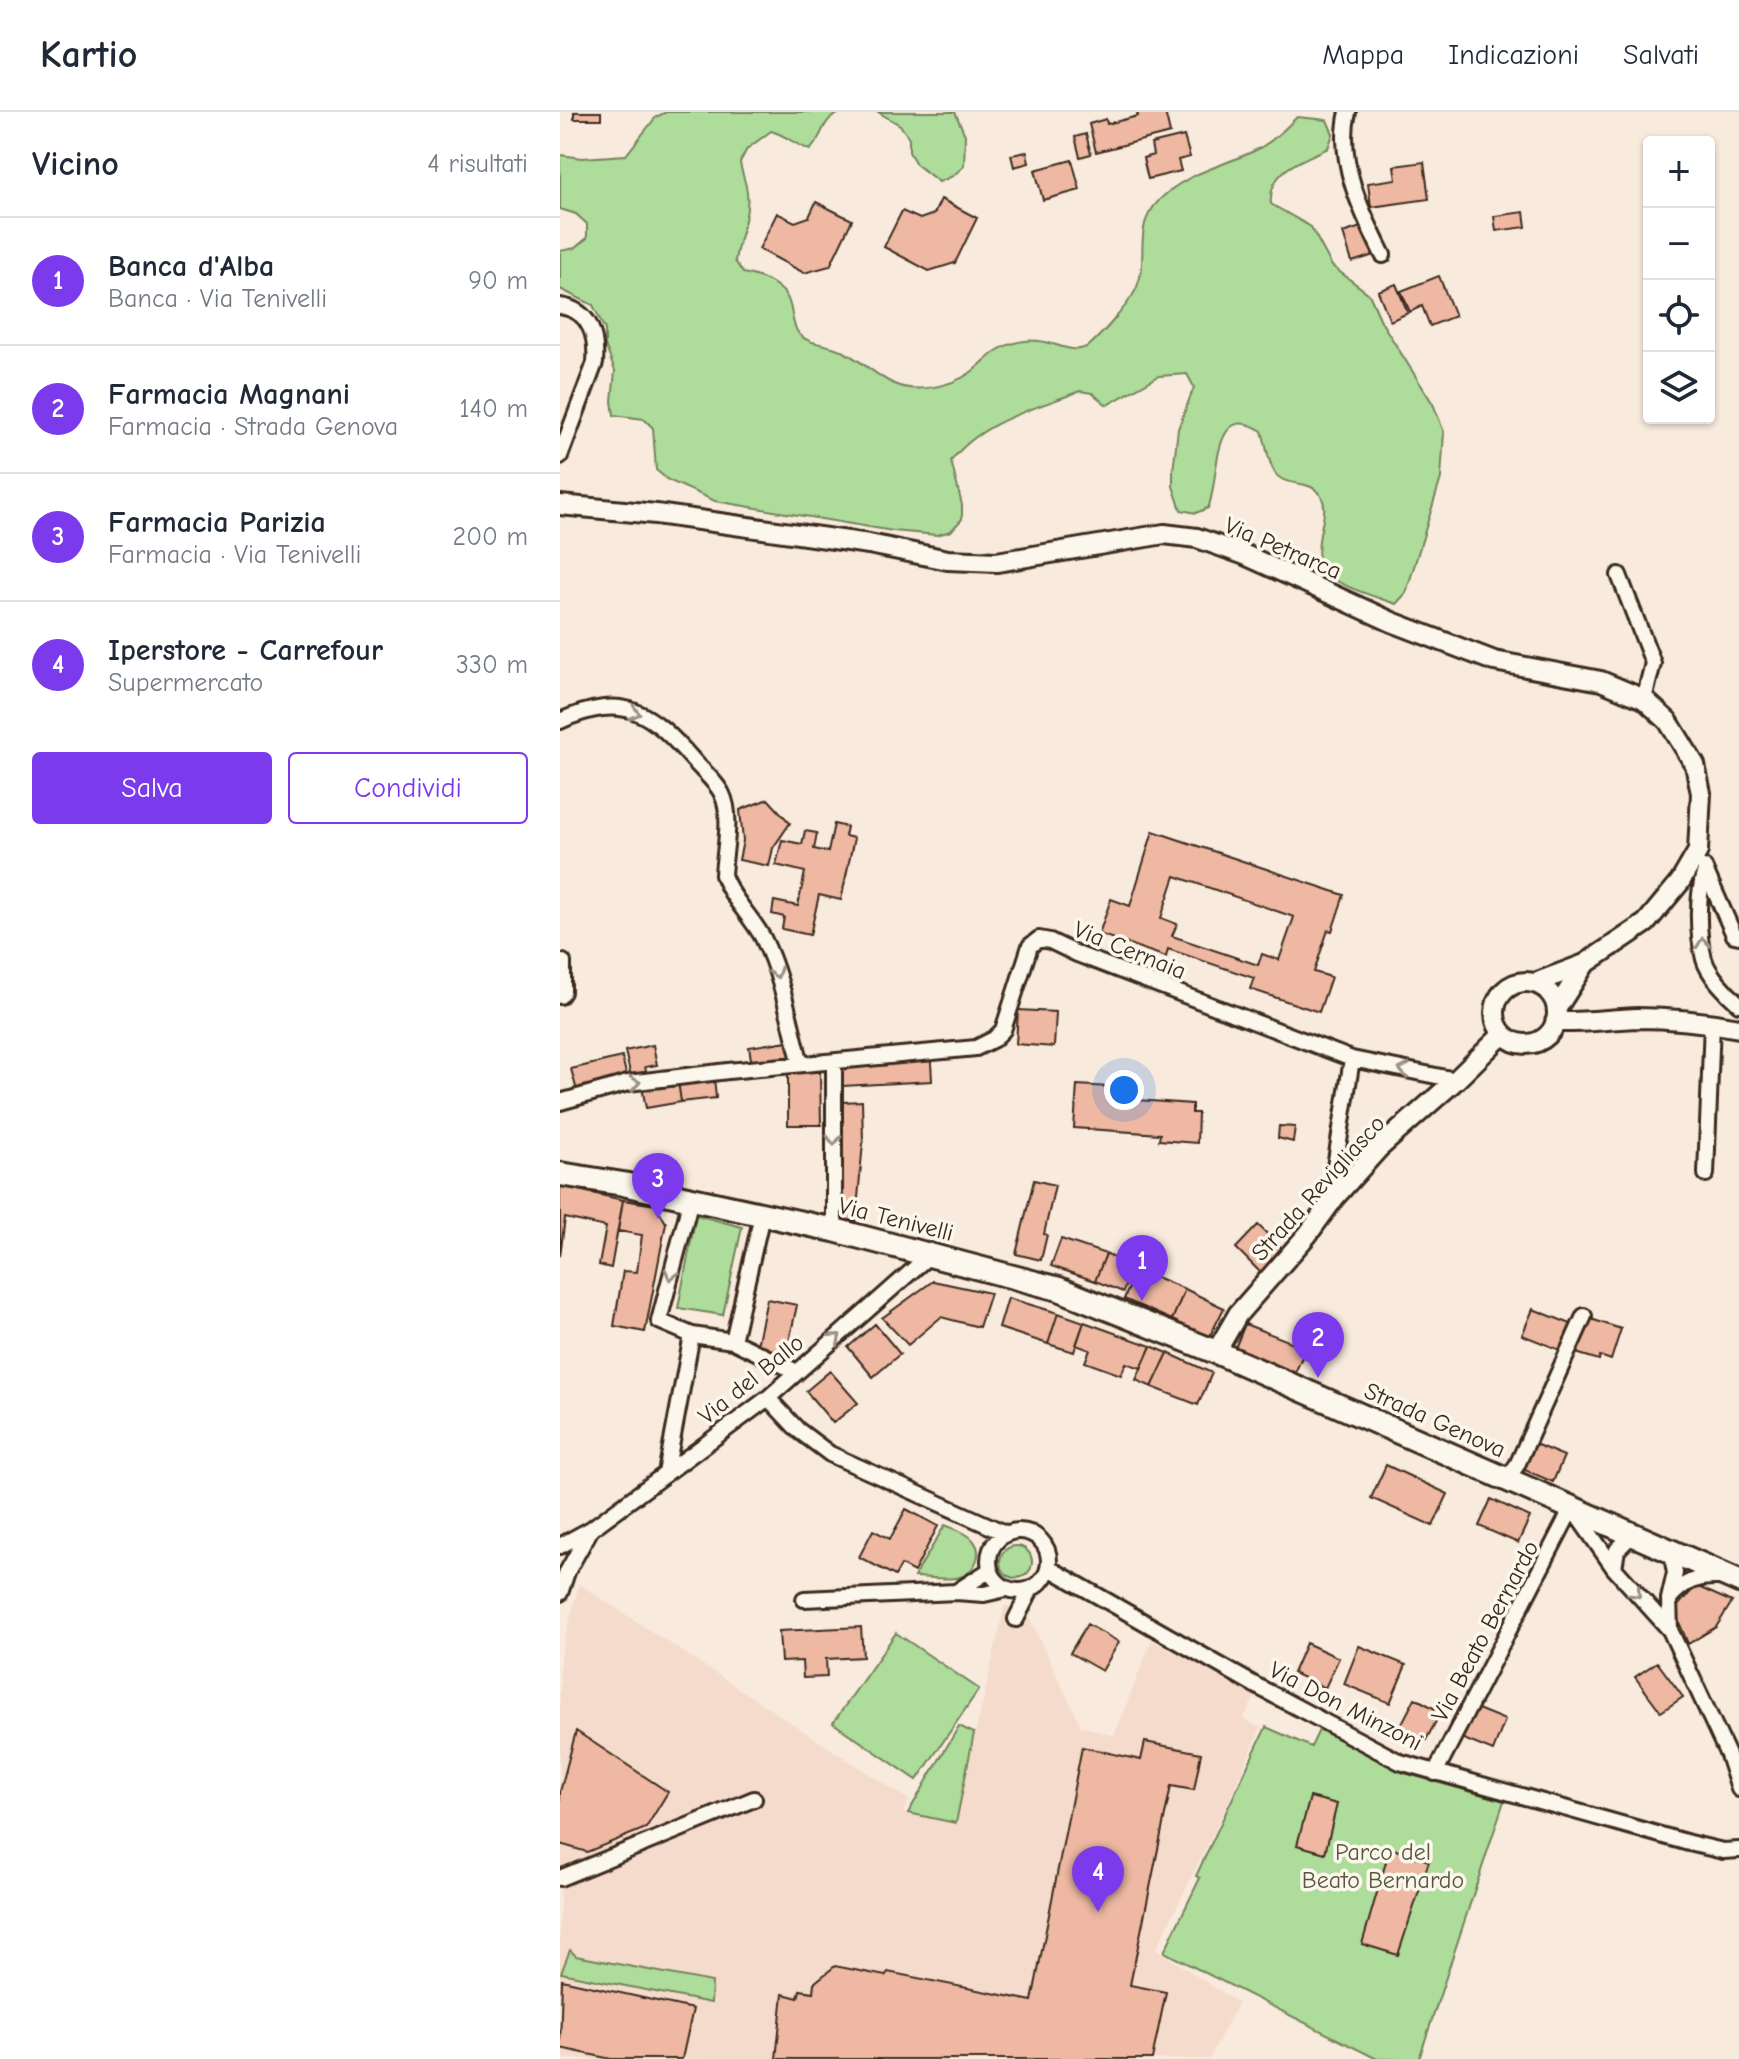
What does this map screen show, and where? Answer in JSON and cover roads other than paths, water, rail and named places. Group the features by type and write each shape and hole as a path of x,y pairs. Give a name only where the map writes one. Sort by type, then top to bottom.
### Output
{"main road":[{"name":"Via Tenivelli","path":"560,1174 691,1199 931,1254 1059,1289 1213,1351"},
{"name":"Strada Genova","path":"1213,1351 1734,1579"}],"street":[{"path":"1348,112 1345,137 1347,157 1363,215 1383,255"},
{"path":"560,306 572,307 585,316 596,348 595,363 560,456"},
{"name":"Via Petrarca","path":"560,505 656,514 854,542 948,560 997,562 1164,534 1197,538 1245,555 1392,622 1494,661 1601,681 1644,699 1668,721 1695,765 1701,793 1698,851 1680,882 1646,923 1585,964 1535,983"},
{"path":"1619,575 1653,663 1644,699"},
{"path":"560,721 582,711 605,707 636,711 656,721 722,793 726,810 723,875 766,941 801,1064"},
{"path":"1698,851 1734,935 1739,936"},
{"path":"1705,870 1699,901 1704,961 1728,995 1739,1004"},
{"name":"Via Cernaia","path":"560,1102 628,1083 976,1048 994,1039 1003,1030 1030,946 1039,939 1352,1059 1456,1080"},
{"path":"560,996 563,992 563,962"},
{"name":"Via Petrarca","path":"1556,1015 1585,964"},
{"path":"1535,983 1549,993 1556,1015 1545,1037 1519,1043 1503,1034 1495,1016 1500,997 1515,984 1535,983"},
{"path":"1556,1015 1589,1023 1638,1018 1739,1028"},
{"path":"1706,1174 1712,1023"},
{"name":"Strada Revigliasco","path":"1213,1351 1238,1314 1379,1148 1503,1034"},
{"path":"1335,1197 1334,1173 1352,1059"},
{"path":"834,1062 834,1230"},
{"path":"691,1199 659,1321 692,1335 733,1341 797,1372"},
{"path":"733,1341 762,1215"},
{"name":"Via del Ballo","path":"560,1546 591,1529 768,1398 931,1254"},
{"name":"Strada Genova","path":"1506,1480 1517,1465 1584,1316"},
{"path":"666,1473 692,1335"},
{"path":"768,1398 798,1430 830,1454 1005,1533"},
{"path":"1572,1508 1614,1568 1670,1630 1728,1755 1739,1789"},
{"name":"Via Beato Bernardo","path":"1435,1773 1572,1508"},
{"path":"971,1519 990,1549 990,1570 993,1577 1008,1589 1016,1619 1031,1589 1045,1577 1049,1568 1047,1549 1034,1534 1015,1530 1005,1533 990,1549"},
{"path":"566,1570 591,1529"},
{"path":"1614,1568 1617,1550 1633,1534"},
{"path":"560,1546 571,1554 560,1593"},
{"path":"1670,1630 1669,1599 1675,1573 1671,1551"},
{"name":"Via Don Minzoni","path":"1049,1568 1266,1691 1400,1762 1689,1843 1723,1851 1739,1850"},
{"path":"956,1592 990,1570"},
{"path":"1669,1599 1679,1587 1692,1579 1734,1579"},
{"path":"804,1599 956,1592 984,1594 1008,1589 1031,1589"},
{"path":"560,1878 754,1799"}],"place":[{"name":"Farmacia Parizia","path":"658,1219"},
{"name":"Banca d'Alba","path":"1142,1301"},
{"name":"Farmacia Magnani","path":"1318,1378"},
{"name":"Iperstore - Carrefour","path":"1098,1912"}],"park label":[{"name":"Parco del Beato Bernardo","path":"1383,1866"}]}
